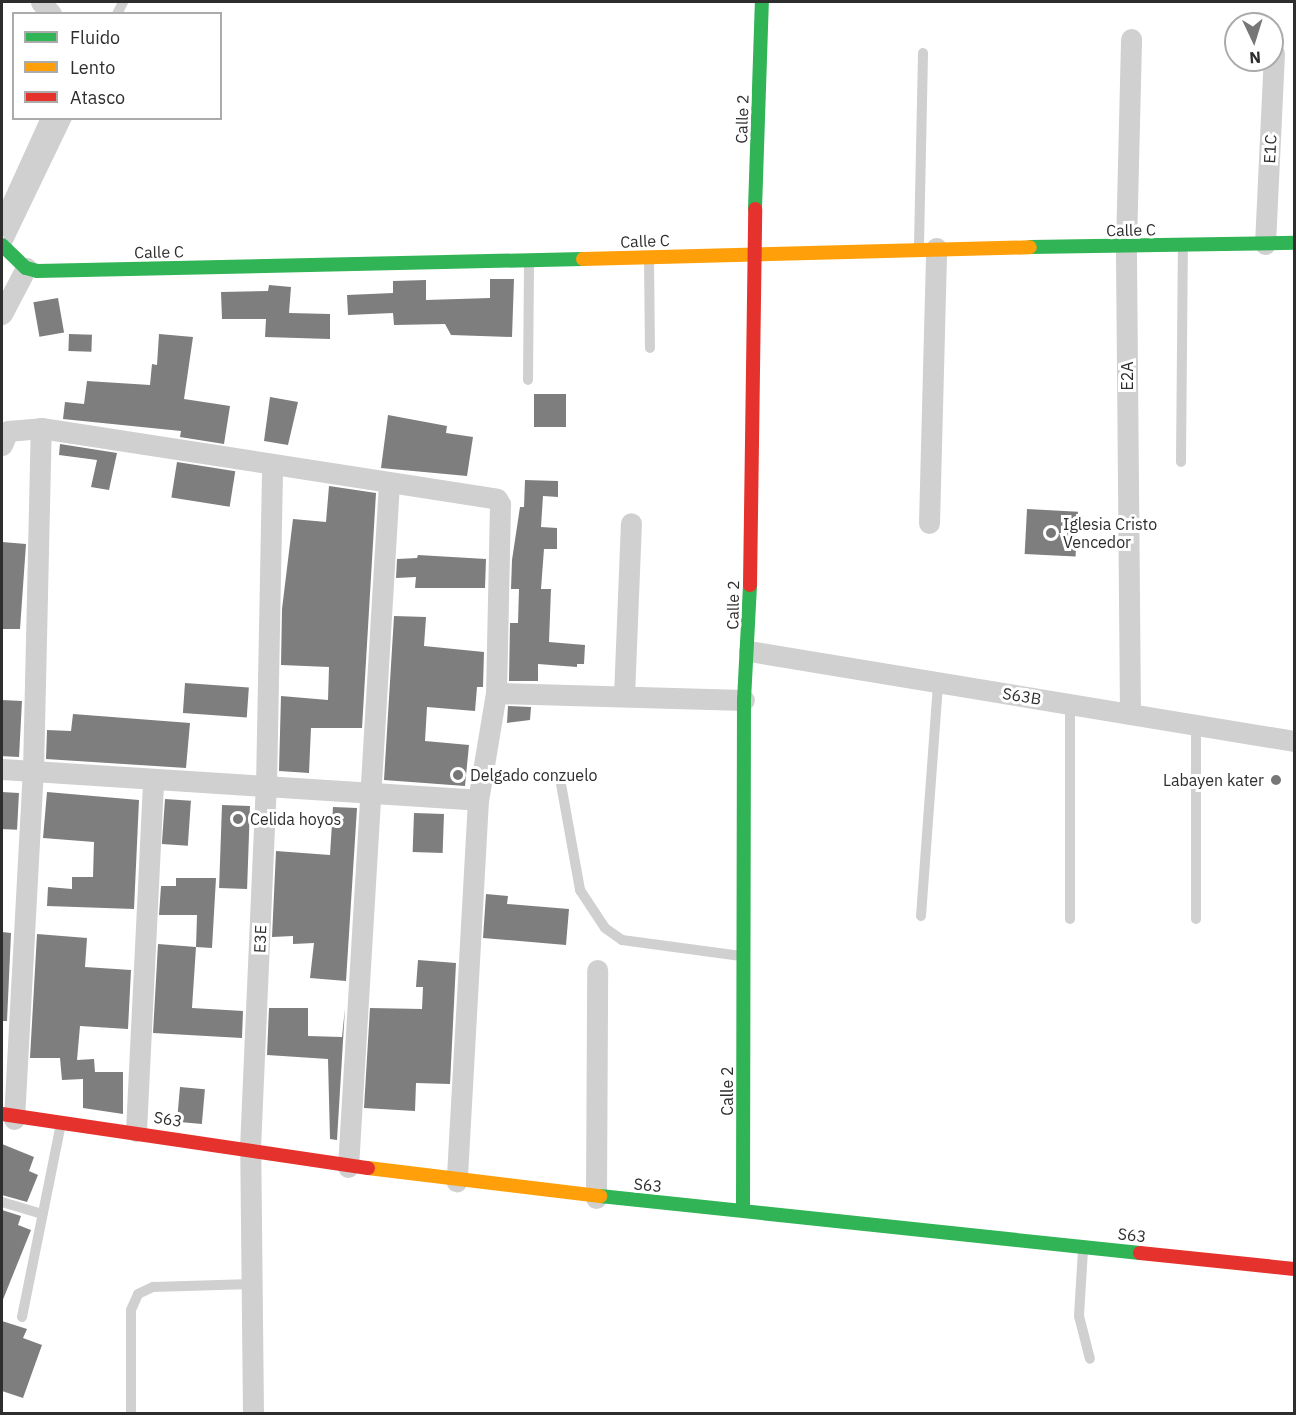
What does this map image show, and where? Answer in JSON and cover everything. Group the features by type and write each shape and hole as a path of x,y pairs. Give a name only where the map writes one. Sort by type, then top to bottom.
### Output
{"street":[{"name":"Calle 2","path":"743,1209 744,700 749,651 754,253 762,2"},
{"name":"E2A","path":"1130,714 1126,246 1131,39"},
{"name":"E1C","path":"1265,244 1273,72"},
{"path":"2,226 50,120"},
{"name":"Calle C","path":"26,268 529,261 928,248 1294,243"},
{"path":"928,248 929,523"},
{"path":"2,250 26,268 2,314"},
{"path":"8,1116 33,771 41,428"},
{"path":"2,445 8,431 41,428 497,499 500,504 496,693 478,800 457,1181"},
{"name":"E3E","path":"253,1413 250,1148 266,785 272,465"},
{"path":"348,1167 389,483"},
{"path":"624,696 631,523"},
{"name":"S63B","path":"749,651 1294,741"},
{"path":"496,693 744,700"},
{"path":"2,769 478,800"},
{"path":"136,1131 148,942 153,780"},
{"path":"596,1198 597,970"},
{"name":"S63","path":"8,1116 136,1131 250,1148 348,1167 596,1198 743,1209 1294,1269"}],"lane":[{"path":"923,53 928,248"},
{"path":"2,250 66,120"},
{"path":"1181,462 1183,245"},
{"path":"650,257 650,348"},
{"path":"528,380 529,261"},
{"path":"921,916 938,682"},
{"path":"1070,704 1070,919"},
{"path":"1196,725 1196,919"},
{"path":"561,784 580,890 604,928 622,940 744,957"},
{"path":"22,1317 61,1123"},
{"path":"2,1202 42,1214"},
{"path":"1083,1246 1079,1316 1090,1359"},
{"path":"131,1413 131,1310 138,1294 153,1287 252,1284"}],"building":[{"path":"490,279 514,279 512,337 451,335 445,324 394,325 393,313 348,315 347,295 393,293 393,281 426,280 426,300 490,298"},
{"path":"269,285 291,287 289,313 330,314 330,339 265,337 266,319 222,319 221,292 268,291"},
{"path":"58,298 64,332 39,337 33,302"},
{"path":"69,334 92,335 91,352 68,351"},
{"path":"159,334 193,337 184,399 230,406 224,444 180,437 181,431 63,419 65,402 84,404 87,381 150,385 152,364 157,365"},
{"path":"534,394 566,394 566,427 534,427"},
{"path":"270,397 298,402 288,445 264,441"},
{"path":"388,415 447,426 446,433 473,437 467,476 381,468"},
{"path":"60,444 117,453 109,490 91,487 97,460 59,455"},
{"path":"177,462 235,471 230,507 171,498"},
{"path":"525,480 558,481 558,497 543,496 541,527 557,528 557,549 544,549 541,589 551,589 549,642 585,645 584,664 577,664 577,667 538,664 538,681 509,681 510,623 518,623 519,589 511,589 512,560 520,507 524,507"},
{"path":"329,486 376,493 362,728 311,728 309,773 279,771 281,696 328,700 329,667 281,665 282,609 293,519 326,522"},
{"name":"Iglesia Cristo Vencedor","path":"1027,509 1078,512 1076,557 1025,554"},
{"path":"2,542 26,544 20,629 2,629"},
{"path":"418,555 486,559 485,588 415,588 416,577 396,578 397,559 417,558"},
{"path":"394,616 426,617 424,646 484,652 483,687 477,687 475,711 427,707 425,741 469,745 465,786 384,780"},
{"path":"185,683 249,687 247,717 183,713"},
{"path":"2,700 22,701 19,757 2,756"},
{"path":"508,706 531,707 530,720 507,723"},
{"path":"73,714 190,723 186,768 46,759 47,730 71,731"},
{"path":"2,792 19,793 17,830 2,829"},
{"path":"47,792 139,800 134,909 47,906 48,887 72,889 72,877 93,877 94,842 43,838"},
{"path":"165,799 191,801 188,846 162,844"},
{"path":"222,805 250,806 247,889 219,888"},
{"path":"333,807 357,808 346,981 310,978 314,943 293,944 293,936 272,937 276,851 330,855"},
{"path":"414,813 444,814 443,853 413,852"},
{"path":"176,878 216,878 212,948 196,947 197,915 159,915 161,886 176,886"},
{"path":"486,894 508,896 507,904 569,909 566,945 483,938"},
{"path":"2,932 11,933 7,1021 2,1021"},
{"path":"37,934 87,938 85,967 131,970 128,1029 80,1026 77,1060 94,1059 95,1072 123,1072 123,1114 83,1108 83,1079 62,1080 60,1058 30,1058"},
{"path":"158,944 196,947 192,1008 243,1011 242,1038 153,1033"},
{"path":"418,960 456,963 450,1084 416,1083 415,1111 364,1108 370,1008 422,1009 423,987 416,987"},
{"path":"269,1008 308,1008 308,1036 342,1037 345,1008 337,1140 330,1139 328,1059 267,1055"},
{"path":"180,1087 205,1089 202,1124 177,1122"},
{"path":"2,1144 34,1157 29,1171 38,1175 27,1202 2,1195"},
{"path":"2,1210 21,1216 18,1225 31,1230 2,1302"},
{"path":"2,1321 27,1329 23,1338 42,1345 23,1398 2,1391"}],"traffic: fast":[{"path":"755,209 762,2"},
{"path":"1030,247 1294,243"},
{"path":"2,245 26,268 37,271 583,259"},
{"path":"743,1209 744,700 750,585"},
{"path":"600,1196 1140,1253"}],"traffic: slow":[{"path":"583,259 1030,247"},
{"path":"368,1168 600,1196"}],"traffic: jam":[{"path":"750,585 755,209"},
{"path":"2,1114 368,1168"},
{"path":"1140,1253 1294,1269"}],"place":[{"name":"Iglesia Cristo Vencedor","path":"1051,533"},
{"name":"Delgado conzuelo","path":"458,775"},
{"name":"Labayen kater","path":"1276,780"},
{"name":"Celida hoyos","path":"238,819"}]}
